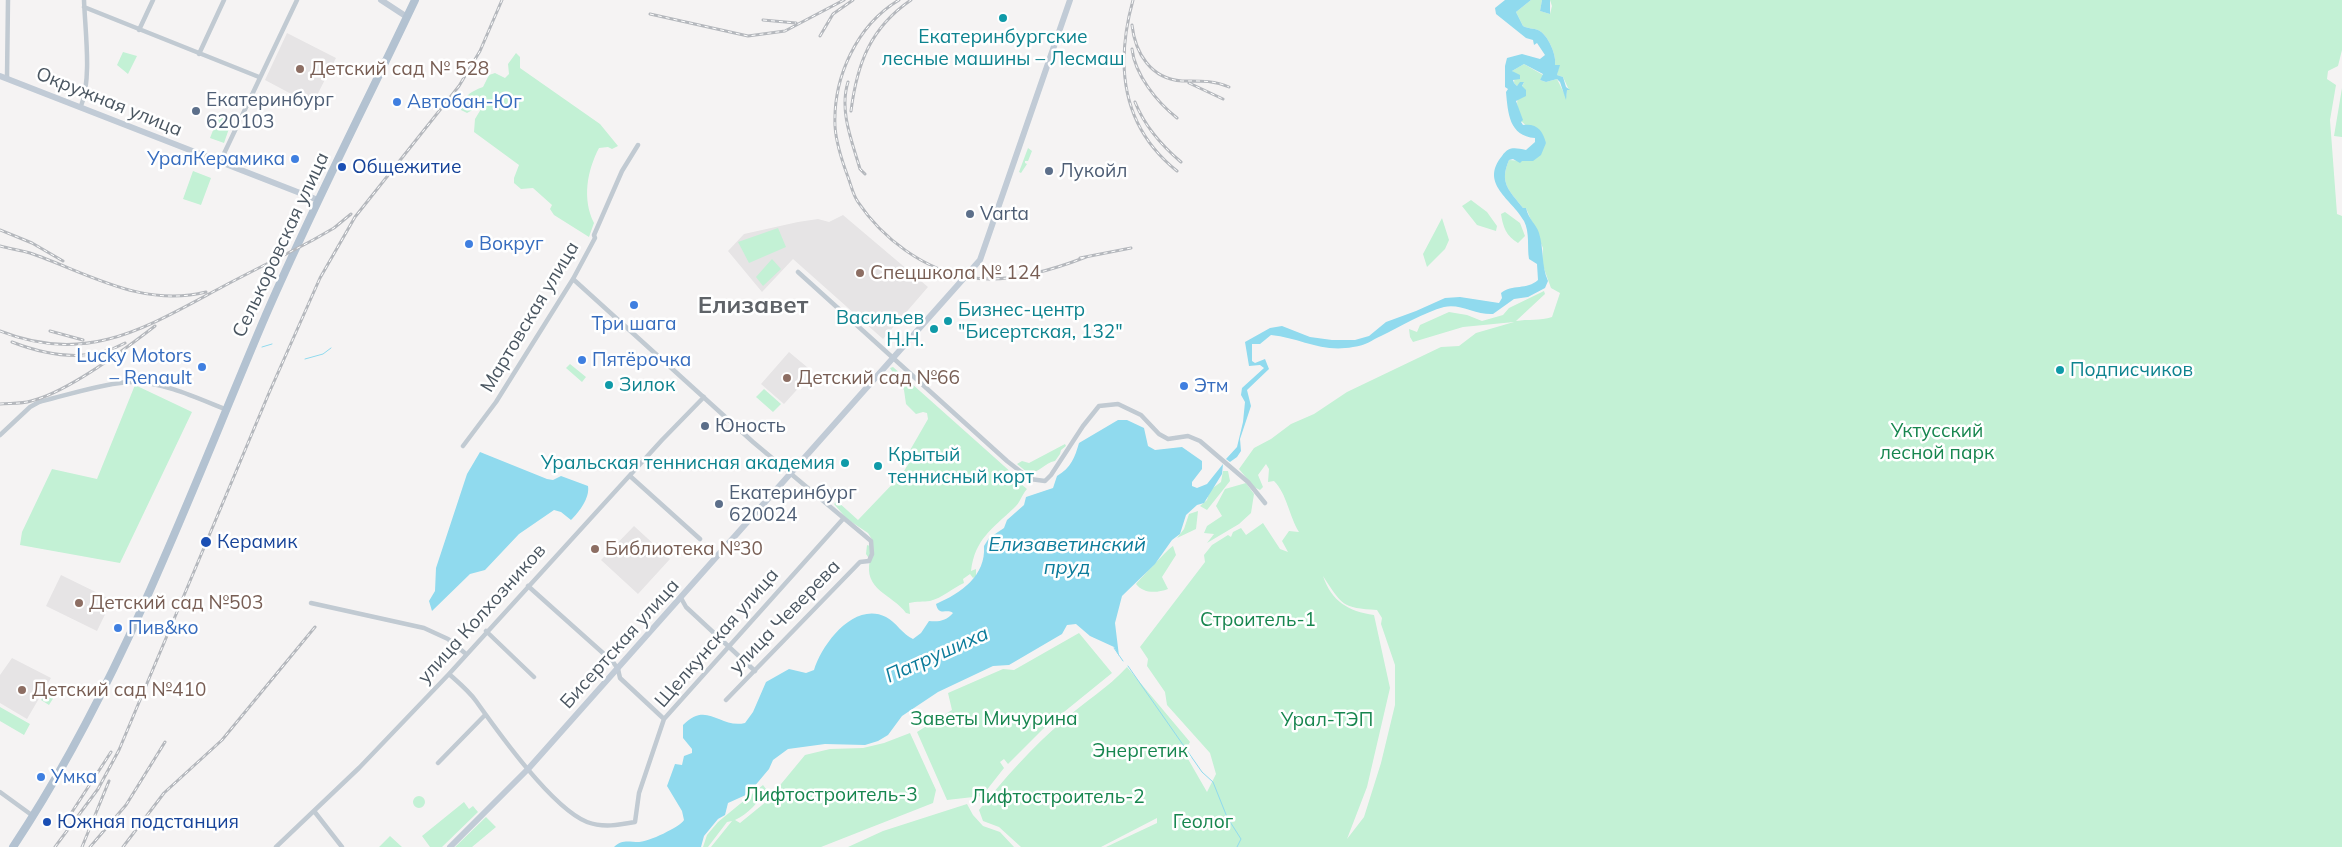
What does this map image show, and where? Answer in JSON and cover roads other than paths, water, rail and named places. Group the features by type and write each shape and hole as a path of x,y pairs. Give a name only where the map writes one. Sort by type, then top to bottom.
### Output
{"main road":[{"path":"381,0 407,17"},
{"name":"Селькоровская улица","path":"32,816 70,753 113,672 207,452 227,410 272,300 318,200 415,0"},
{"name":"Бисертская улица","path":"450,847 530,768 967,277 980,260 1070,0"},
{"name":"Окружная улица","path":"4,77 318,200"},
{"path":"13,847 32,816"}],"street":[{"path":"4,77 8,0"},
{"path":"81,106 84,100 86,69 84,0"},
{"path":"139,30 153,0"},
{"path":"199,54 224,0"},
{"path":"220,162 297,0"},
{"path":"84,7 259,78"},
{"name":"Мартовская улица","path":"463,446 496,402 573,279 595,238 594,235 622,171 638,145"},
{"path":"798,272 1007,462 1030,479 1045,480 1052,475 1098,406 1118,404 1141,414 1159,434 1168,439 1188,436 1200,441 1248,482 1265,503"},
{"path":"573,279 791,475 843,518"},
{"path":"0,435 30,407 39,402 118,383 131,382 158,386 227,410"},
{"name":"улица Колхозников","path":"276,847 359,768 449,674 486,631 704,397"},
{"path":"630,476 700,539"},
{"name":"улица Чеверева","path":"726,700 860,562 869,561 872,554 871,541 843,518"},
{"name":"Щелкунская улица","path":"530,768 568,810 586,822 607,827 636,822 639,793 664,719 843,518"},
{"path":"528,586 618,669 620,678 664,719"},
{"path":"681,598 686,607 755,671"},
{"path":"310,603 424,628 448,639 466,654"},
{"path":"486,631 534,677"},
{"path":"449,674 475,700 485,716 530,768"},
{"path":"438,763 485,716"},
{"path":"0,792 32,816"},
{"path":"314,811 342,847"}],"water":[{"path":"1505,0 1531,0 1516,12 1523,26 1542,32 1548,40 1553,51 1555,65 1560,65 1557,75 1563,77 1566,87 1570,90 1567,90 1566,100 1560,82 1557,79 1546,82 1540,80 1543,74 1524,64 1512,71 1520,75 1520,79 1513,80 1514,83 1517,86 1520,82 1524,82 1522,86 1526,90 1526,96 1516,101 1523,120 1521,122 1523,125 1532,125 1539,129 1546,143 1541,155 1533,161 1522,161 1520,163 1513,159 1509,160 1505,181 1523,208 1526,208 1539,233 1544,269 1548,281 1545,288 1528,297 1514,299 1493,314 1450,306 1437,309 1368,343 1358,346 1342,348 1321,347 1271,335 1260,344 1252,344 1252,361 1255,363 1265,359 1269,369 1247,390 1251,406 1240,439 1241,451 1230,462 1226,459 1237,447 1243,422 1245,402 1241,395 1242,388 1264,368 1260,365 1249,366 1245,342 1270,328 1282,326 1310,337 1332,340 1355,340 1369,336 1386,322 1445,298 1460,297 1499,303 1502,298 1501,293 1505,290 1529,285 1538,280 1537,264 1529,259 1528,235 1524,221 1500,191 1494,175 1496,166 1507,151 1515,148 1526,150 1535,142 1535,138 1520,133 1515,128 1509,115 1506,92 1508,89 1505,87 1507,58 1522,54 1540,59 1545,55 1537,43 1534,45 1533,40 1526,38 1496,14 1495,8"},
{"path":"1542,0 1550,0 1550,14 1540,11"},
{"name":"Елизаветинский пруд","path":"1118,420 1127,420 1144,428 1148,446 1155,450 1182,447 1202,461 1202,469 1192,482 1192,486 1197,488 1207,484 1223,464 1222,474 1204,503 1197,505 1186,515 1180,534 1172,540 1155,564 1122,596 1115,623 1119,656 1114,647 1090,636 1076,624 1067,625 1062,634 1009,665 993,666 938,692 902,716 888,735 878,741 865,745 825,744 788,749 773,760 769,769 748,794 728,803 725,815 718,819 704,836 701,847 614,847 623,842 649,840 670,830 684,820 682,811 667,786 675,764 682,765 684,756 692,753 692,749 683,738 683,725 699,715 707,715 736,724 745,723 753,712 766,682 789,669 806,673 814,670 824,649 832,638 851,620 862,615 874,614 886,617 913,639 921,633 929,621 939,621 948,618 953,613 939,610 936,604 963,589 976,575 984,557 984,546 989,538 1004,528 1007,520 1024,505 1026,497 1053,488 1057,476 1072,462 1079,443"},
{"path":"480,452 547,479 553,480 561,476 588,486 586,500 571,520 561,512 554,510 519,534 485,570 470,574 432,611 429,601 435,591 436,568 467,474"}],"waterway":[{"path":"262,347 272,344"},
{"path":"305,359 323,354 331,348"},
{"path":"1114,648 1123,661"},
{"path":"1128,666 1202,772 1213,782 1227,817 1241,839 1237,847"}],"railway":[{"path":"55,847 98,789 119,750 269,393 320,278 355,217 459,86 480,51 502,0"},
{"path":"650,14 748,36 785,31 844,0"},
{"path":"820,36 833,14 853,0"},
{"path":"899,0 871,23 860,38 850,54 838,89 835,108 837,139 853,193 858,202 879,228 920,260 952,273 968,277 997,279 1028,275 1086,257"},
{"path":"851,111 857,78 868,48 885,23 911,0"},
{"path":"1133,0 1127,24 1125,48 1125,71 1128,93 1134,115 1144,135 1159,154 1177,171"},
{"path":"763,20 796,23"},
{"path":"1132,25 1141,54 1153,70 1171,79 1212,82 1229,87"},
{"path":"1132,49 1142,78 1155,96 1177,118"},
{"path":"848,82 845,104 850,137 860,169 865,174"},
{"path":"1189,83 1223,99"},
{"path":"1135,102 1154,135 1181,162"},
{"path":"0,331 31,341 61,345 89,343 115,337 142,328 168,316 302,246 334,228 351,214"},
{"path":"0,230 32,243 63,261"},
{"path":"0,246 30,253 94,278 137,292 182,296 206,292"},
{"path":"1080,258 1131,248"},
{"path":"0,404 27,402 62,389 128,347 155,326"},
{"path":"50,331 83,340"},
{"path":"12,342 40,351 68,355 97,353 125,343"},
{"path":"123,847 164,793 222,740 315,627"},
{"path":"90,847 126,805 165,742"},
{"path":"70,815 111,752"},
{"path":"82,847 109,781"}],"place":[{"name":"Екатеринбургские лесные машины – Лесмаш","path":"1003,18"},
{"name":"Детский сад № 528","path":"300,69"},
{"name":"Автобан-Юг","path":"397,102"},
{"name":"Екатеринбург 620103","path":"196,111"},
{"name":"УралКерамика","path":"295,159"},
{"name":"Общежитие","path":"342,167"},
{"name":"Лукойл","path":"1049,171"},
{"name":"Varta","path":"970,214"},
{"name":"Вокруг","path":"469,244"},
{"name":"Спецшкола № 124","path":"860,273"},
{"name":"Три шага","path":"634,305"},
{"name":"Бизнес-центр \"Бисертская, 132\"","path":"948,321"},
{"name":"Васильев Н.Н.","path":"934,329"},
{"name":"Пятёрочка","path":"582,360"},
{"name":"Lucky Motors – Renault","path":"202,367"},
{"name":"Подписчиков","path":"2060,370"},
{"name":"Детский сад №66","path":"787,378"},
{"name":"Зилок","path":"609,385"},
{"name":"Этм","path":"1184,386"},
{"name":"Юность","path":"705,426"},
{"name":"Уральская теннисная академия","path":"845,463"},
{"name":"Крытый теннисный корт","path":"878,466"},
{"name":"Екатеринбург 620024","path":"719,504"},
{"name":"Керамик","path":"206,542"},
{"name":"Библиотека №30","path":"595,549"},
{"name":"Детский сад №503","path":"79,603"},
{"name":"Пив&ко","path":"118,628"},
{"name":"Детский сад №410","path":"22,690"},
{"name":"Умка","path":"41,777"},
{"name":"Южная подстанция","path":"47,822"}],"district":[{"name":"Елизавет","path":"753,306"}],"park label":[{"name":"Уктусский лесной парк","path":"1937,442"},
{"name":"Строитель-1","path":"1258,620"},
{"name":"Заветы Мичурина","path":"994,719"},
{"name":"Урал-ТЭП","path":"1327,720"},
{"name":"Энергетик","path":"1140,751"},
{"name":"Лифтостроитель-3","path":"831,795"},
{"name":"Лифтостроитель-2","path":"1058,797"},
{"name":"Геолог","path":"1203,822"}],"water label":[{"name":"Патрушиха","path":"937,655"}]}
